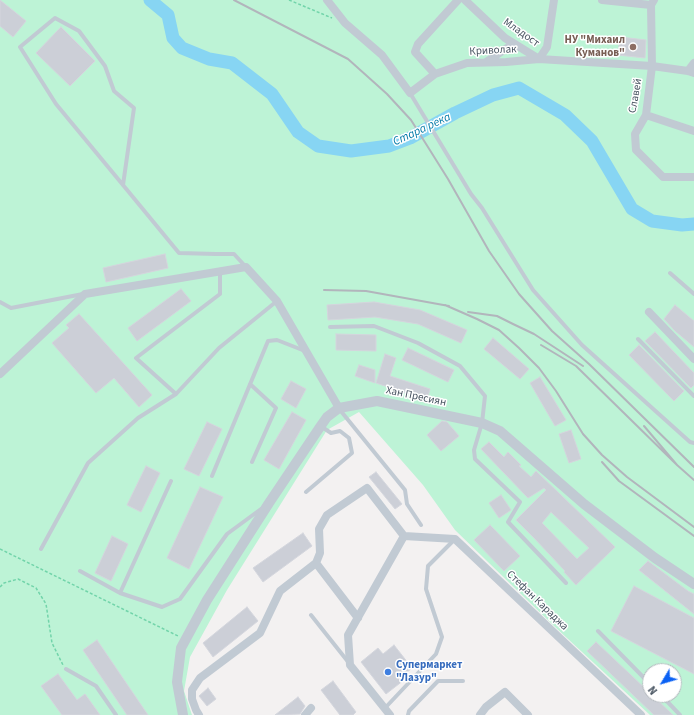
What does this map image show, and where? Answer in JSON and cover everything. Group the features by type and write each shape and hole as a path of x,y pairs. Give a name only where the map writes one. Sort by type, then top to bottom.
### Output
{"street":[{"path":"327,0 345,24 382,56 410,93 435,74 415,52 418,44 458,0"},
{"name":"Младост","path":"465,0 505,38 539,59 652,66 691,72"},
{"path":"539,59 547,47 554,0"},
{"path":"602,0 650,2"},
{"name":"Славей","path":"650,2 652,66 646,116 635,134 636,150 663,177 694,177"},
{"path":"485,63 513,44"},
{"name":"Криволак","path":"435,74 467,63 539,59"},
{"path":"691,72 694,63"},
{"path":"646,116 694,131"},
{"path":"0,374 85,294 246,267 277,301 339,408 327,417 269,503 207,600 185,640 181,648 177,682 183,715"},
{"path":"649,312 694,359"},
{"name":"Хан Пресиян","path":"339,408 377,401 482,423 500,431 584,504 655,558 694,584"},
{"path":"199,715 192,699 192,690 200,678 260,633 280,591 316,563 320,552 319,529 327,514 367,488 404,536 455,539"},
{"path":"390,715 350,665 348,634 404,536"},
{"name":"Стефан Караджа","path":"455,539 641,715"},
{"path":"316,563 358,618"},
{"path":"480,715 486,707 505,692 528,715"},
{"path":"305,715 311,708"}],"lane":[{"path":"123,186 134,108 114,91 105,66 79,31 55,18 20,48 56,104 123,186 179,252 234,254 246,267"},
{"path":"410,93 471,194 482,208 532,290 582,345 690,442 694,443"},
{"path":"176,394 136,358 220,294 220,272"},
{"path":"670,273 694,294"},
{"path":"0,302 11,308 85,294"},
{"path":"41,549 88,463 138,418 176,394 219,348 277,301"},
{"path":"330,327 374,326 418,343 460,366 485,396 482,423 474,450 475,459 520,502 508,522 566,583"},
{"path":"638,339 694,396"},
{"path":"212,476 268,341 277,340 306,352"},
{"path":"250,384 276,408 252,462"},
{"path":"339,408 405,490 407,504 421,525"},
{"path":"306,492 352,453 349,438 340,431 331,433 320,427"},
{"path":"120,592 171,481"},
{"path":"80,571 120,592 162,607 180,599 227,534 269,503"},
{"path":"384,708 436,654 442,637 426,589 428,566 455,539"},
{"path":"311,615 350,665"},
{"path":"598,631 642,676"},
{"path":"66,669 96,686 116,715"},
{"path":"408,715 409,711 438,681 463,681"},
{"path":"669,703 680,715"}],"path":[{"path":"288,0 332,18"},
{"path":"0,549 185,640"},
{"path":"0,587 4,583 18,579 36,588 46,604 52,643 66,669"}],"green space":[{"path":"0,0 694,0 694,715 650,715 554,626 455,530 423,485 359,412 327,430 227,590 190,657 184,691 192,715 0,715"}],"building":[{"path":"0,0 26,21 13,37 0,26"},
{"path":"61,27 95,61 70,86 36,53"},
{"name":"НУ \"Михаил Куманов\"","path":"620,37 646,40 645,58 618,55"},
{"path":"165,254 168,268 106,282 103,268"},
{"path":"181,289 191,301 137,341 128,328"},
{"path":"374,302 420,310 467,330 461,343 418,324 375,317 328,320 327,305"},
{"path":"675,305 694,321 694,347 675,331 664,319"},
{"path":"79,314 152,395 139,407 114,378 96,393 52,343 69,328 66,325"},
{"path":"655,332 694,373 694,385 691,388 645,341"},
{"path":"336,334 376,335 376,351 336,350"},
{"path":"493,338 529,369 520,379 484,349"},
{"path":"639,345 684,391 674,401 629,355"},
{"path":"408,348 454,370 448,382 402,360"},
{"path":"385,354 396,358 390,376 430,389 427,400 376,383"},
{"path":"359,365 375,370 375,383 355,376"},
{"path":"540,377 566,420 555,426 530,383"},
{"path":"291,381 306,389 296,408 281,399"},
{"path":"292,412 306,420 279,469 264,460"},
{"path":"442,421 447,422 459,436 441,451 427,435"},
{"path":"207,422 222,429 199,476 184,469"},
{"path":"571,430 581,459 569,463 559,434"},
{"path":"489,442 504,457 508,452 521,465 519,466 531,477 536,471 615,547 576,585 564,572 565,571 516,520 546,490 544,488 528,498 481,449","holes":["551,512 589,548 577,559 542,523"]},
{"path":"146,466 160,473 141,512 127,505"},
{"path":"376,472 402,504 395,509 369,477"},
{"path":"200,487 223,497 189,569 167,558"},
{"path":"501,495 511,510 499,518 489,503"},
{"path":"490,525 520,556 504,571 474,540"},
{"path":"303,533 312,546 263,582 253,568"},
{"path":"112,536 128,544 111,581 95,573"},
{"path":"648,561 694,594 694,614 639,570"},
{"path":"634,586 694,618 694,674 682,668 682,663 673,663 611,631"},
{"path":"247,607 258,621 213,657 203,643"},
{"path":"97,640 148,715 127,715 83,650"},
{"path":"596,642 642,685 642,703 660,703 673,715 654,715 587,651"},
{"name":"Супермаркет \"Лазур\"","path":"394,645 412,668 401,677 404,680 386,694 361,662 378,648 383,654"},
{"path":"58,674 77,700 85,694 100,715 62,715 41,686"},
{"path":"333,681 356,712 353,715 340,715 321,690"},
{"path":"208,688 216,699 207,706 199,696"},
{"path":"298,697 305,706 300,714 275,715"}],"waterway":[{"name":"Стара река","path":"150,0 168,15 173,38 182,48 209,59 232,63 272,94 298,132 318,146 351,151 389,146 410,138 455,113 493,95 519,88 565,115 592,141 632,209 652,221 682,225 694,224"}],"railway":[{"path":"234,0 348,59 387,94 411,120 448,179 489,251 519,294 552,331 589,364 694,467"},
{"path":"324,290 366,291 449,306"},
{"path":"445,305 499,330 539,368 556,391 583,434 602,455 627,477 694,527"},
{"path":"468,312 497,316 534,334 583,366"},
{"path":"541,345 576,366 677,465 644,426"},
{"path":"602,462 619,481 694,536"},
{"path":"677,465 694,480"}],"place":[{"name":"НУ \"Михаил Куманов\"","path":"633,47"},
{"name":"Супермаркет \"Лазур\"","path":"388,672"}]}
